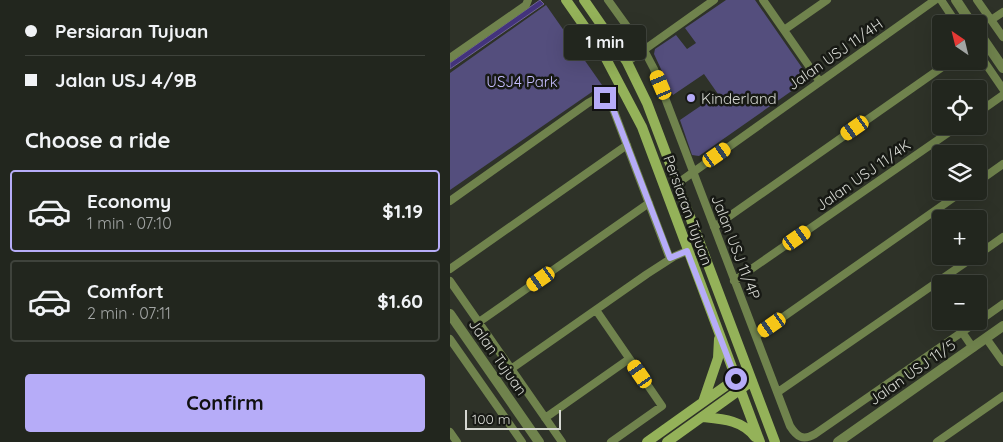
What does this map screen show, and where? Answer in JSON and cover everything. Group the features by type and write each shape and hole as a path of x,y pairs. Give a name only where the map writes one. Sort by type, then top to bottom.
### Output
{"main road":[{"name":"Persiaran Tujuan","path":"566,0 603,53 632,105 759,442"},
{"name":"Persiaran Tujuan","path":"584,0 627,62 646,103 775,442"},
{"path":"702,403 718,358 720,335"},
{"path":"647,442 748,370"},
{"path":"667,442 752,381"},
{"path":"702,417 739,423 749,429 759,442"}],"street":[{"name":"Jalan USJ 11/4P","path":"608,0 644,50 661,85 734,281 794,432 804,438 815,434 962,332"},
{"path":"627,62 714,0"},
{"path":"763,0 820,82"},
{"path":"784,30 827,0"},
{"name":"Jalan USJ 11/4H","path":"678,183 934,0"},
{"path":"941,0 951,15"},
{"path":"956,0 966,15"},
{"path":"977,0 1003,37"},
{"path":"450,58 527,3"},
{"path":"991,20 1003,12"},
{"path":"988,46 1003,68"},
{"path":"988,67 1003,89"},
{"path":"714,227 938,70"},
{"path":"987,106 1003,95"},
{"path":"450,201 595,99 605,98 610,101 670,258"},
{"name":"Jalan USJ 11/4K","path":"734,281 945,135"},
{"path":"450,270 627,145"},
{"path":"987,175 1003,164"},
{"path":"756,336 950,200"},
{"path":"478,322 649,203"},
{"path":"987,248 1003,237"},
{"path":"511,369 670,258 687,251"},
{"path":"778,392 962,265"},
{"path":"450,281 562,442"},
{"path":"987,315 1003,304"},
{"path":"596,310 662,406 611,442"},
{"name":"Jalan Tujuan","path":"450,314 538,442"},
{"name":"Jalan USJ 11/5","path":"838,442 1003,326"},
{"path":"965,330 962,332 972,348"},
{"path":"986,338 1003,362"},
{"path":"450,339 522,442"},
{"path":"545,418 629,359"},
{"path":"937,442 1003,396"},
{"path":"450,432 457,442"}],"green space":[{"path":"726,0 755,0 805,72 803,83 699,156 692,155 680,120 718,94 704,74 673,95 654,54 655,49 676,35 687,49 696,43 685,28"},
{"name":"USJ4 Park","path":"546,5 602,85 450,190 450,73"}],"shaded area":[{"path":"540,0 544,4 450,69 450,63"}],"place":[{"name":"Kinderland","path":"691,98"}],"route":[{"path":"605,98 610,101 670,258 687,251 736,379"}]}
